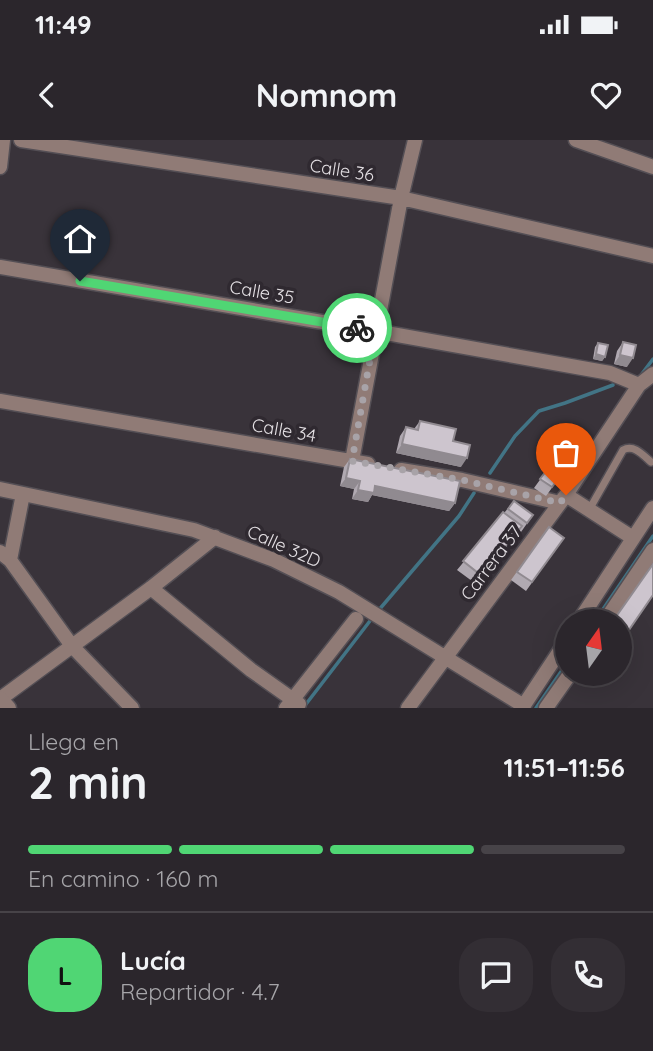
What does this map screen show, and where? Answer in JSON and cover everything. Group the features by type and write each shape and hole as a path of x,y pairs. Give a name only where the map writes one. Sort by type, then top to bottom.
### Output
{"street":[{"path":"0,167 3,140"},
{"name":"Calle 36","path":"21,140 401,198 653,256"},
{"path":"352,461 401,198 415,140"},
{"path":"576,140 653,167"},
{"name":"Calle 35","path":"0,267 610,373 639,385"},
{"name":"Carrera 37","path":"408,708 563,499 639,385 653,374"},
{"name":"Calle 34","path":"0,401 563,499 589,510 633,538"},
{"name":"Calle 32D","path":"0,489 194,530 285,566 339,592 361,615 382,619 523,707"},
{"path":"23,494 5,556 72,646 132,708"},
{"path":"587,609 653,508"},
{"path":"9,708 0,699 151,588 215,537"},
{"path":"613,609 653,551"},
{"path":"151,588 293,704 361,615"},
{"path":"523,707 555,658"},
{"path":"546,708 561,686"}],"lane":[{"path":"589,510 623,450 633,448 651,462"}],"building":[{"path":"623,342 636,345 633,358 620,355"},
{"path":"598,343 608,345 605,357 596,354"},
{"path":"420,421 456,429 453,441 470,445 467,458 402,444 406,427 418,430"},
{"path":"350,459 460,481 455,503 375,486 374,493 358,490 360,481 346,478"},
{"path":"550,466 562,474 552,487 540,479"},
{"path":"514,501 533,515 527,523 508,509"},
{"path":"503,512 522,526 482,576 463,561"},
{"path":"549,527 564,538 532,582 517,572"},
{"path":"653,564 653,595 632,626 632,609 621,609"}],"waterway":[{"path":"641,375 653,359"},
{"path":"490,473 515,436 539,411 613,385"},
{"path":"378,611 459,516 474,493"},
{"path":"603,609 653,536"},
{"path":"303,708 373,617"},
{"path":"536,708 555,680"}],"way so far":[{"path":"357,328 375,331 352,461 462,480 560,503 566,495"}],"route":[{"path":"80,281 357,328"}]}
